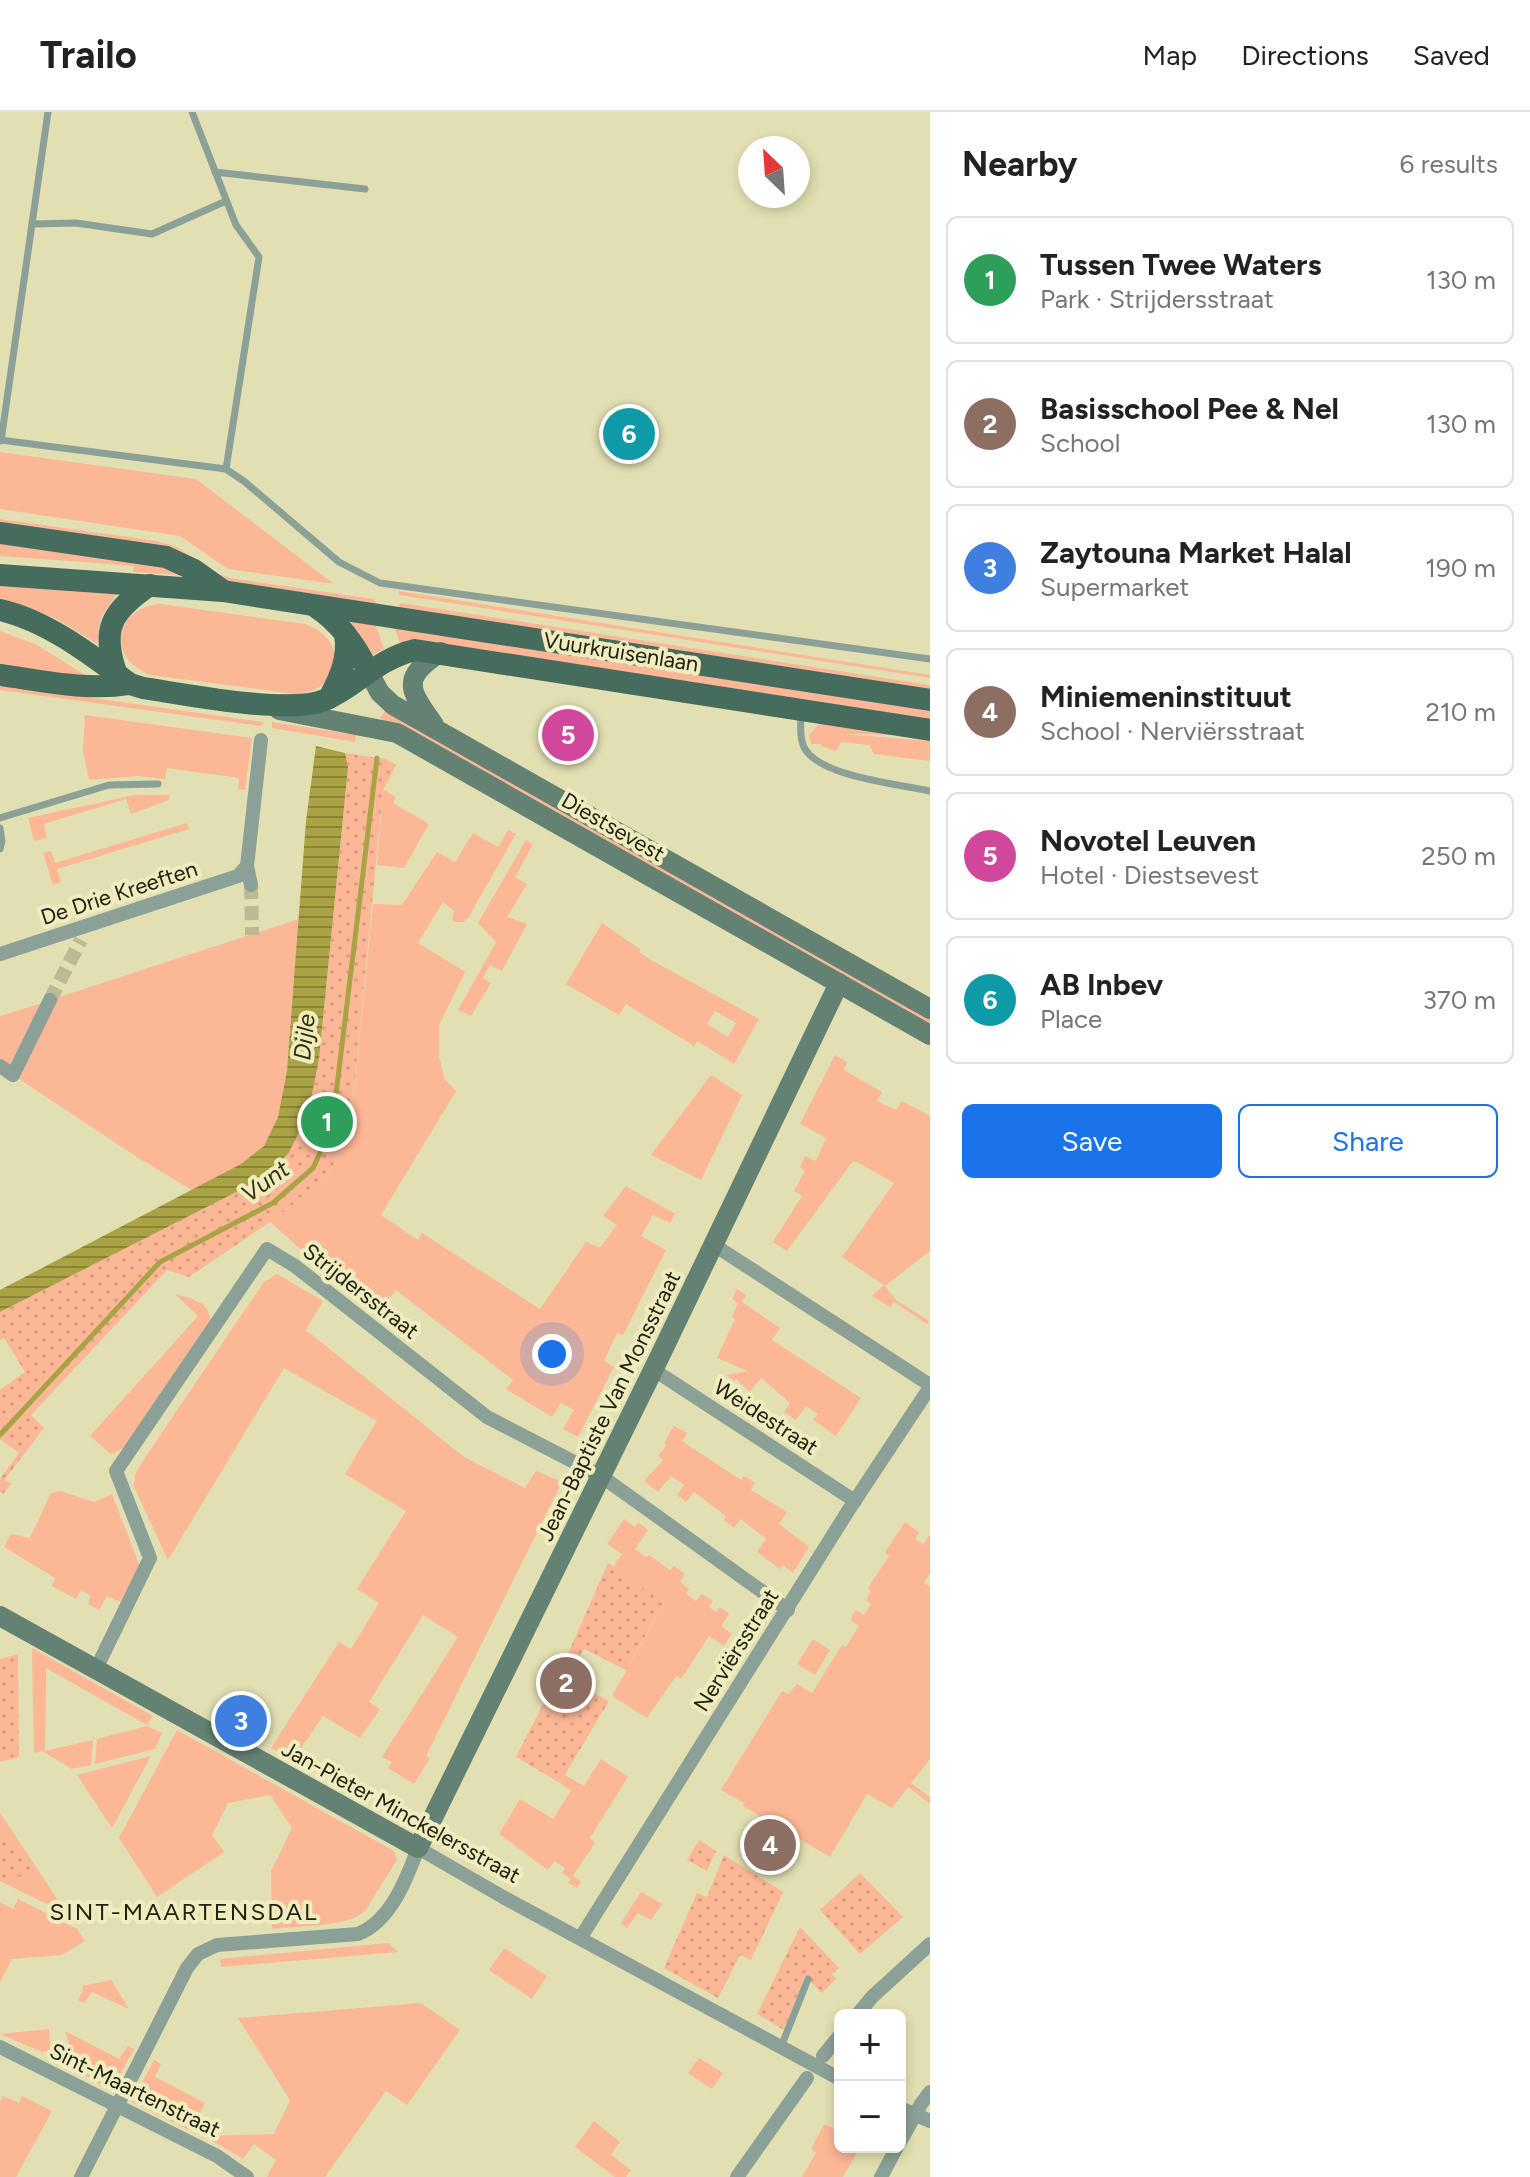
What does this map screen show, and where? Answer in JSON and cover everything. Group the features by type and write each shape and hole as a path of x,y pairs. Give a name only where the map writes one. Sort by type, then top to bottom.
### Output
{"main road":[{"path":"0,533 166,557 194,570 223,591"},
{"name":"Vuurkruisenlaan","path":"0,575 223,591 930,700"},
{"path":"123,679 110,656 112,621 132,597 150,585"},
{"path":"311,604 331,617 356,647 368,671"},
{"path":"0,610 41,625 123,679 143,688 256,704 312,705 328,699 339,681 345,662 348,648 345,634"},
{"name":"Vuurkruisenlaan","path":"328,699 368,671 399,654 415,650 930,730"},
{"path":"438,731 415,697 413,680 414,674 424,663 441,652"},
{"name":"Diestsevest","path":"368,671 380,693 393,705 930,1009"},
{"path":"0,675 107,688 123,679"},
{"name":"Diestsevest","path":"256,704 317,719 397,733 930,1035"},
{"name":"Jean-Baptiste Van Monsstraat","path":"418,1848 654,1370 839,983"},
{"name":"Jan-Pieter Minckelersstraat","path":"0,1616 97,1667 418,1848"}],"street":[{"path":"251,885 247,866 261,740"},
{"name":"De Drie Kreeften","path":"0,954 84,933 230,881 247,866"},
{"path":"0,1066 13,1075 50,1000"},
{"path":"714,1245 930,1386"},
{"name":"Strijdersstraat","path":"97,1667 150,1558 116,1471 267,1249 295,1266 487,1417 601,1476 788,1610"},
{"name":"Weidestraat","path":"654,1370 855,1501"},
{"name":"Nerviërsstraat","path":"581,1937 930,1386"},
{"path":"81,2177 187,1968 198,1954 217,1945 366,1931 382,1918 408,1875 418,1848"},
{"name":"Jan-Pieter Minckelersstraat","path":"418,1848 834,2076"},
{"path":"862,2009 930,1944"},
{"path":"737,2177 834,2043"},
{"name":"Sint-Maartenstraat","path":"0,2047 217,2156 247,2177"},
{"path":"906,2131 930,2092"},
{"path":"906,2111 930,2121"},
{"path":"881,2177 894,2153"}],"lane":[{"path":"48,112 0,440 226,469 339,562 380,583 930,659"},
{"path":"192,112 236,225 259,257 226,469"},
{"path":"215,172 365,189"},
{"path":"32,224 76,223 152,234 226,201"},
{"path":"801,709 802,746 814,762 841,772 930,791"},
{"path":"0,818 109,785 158,784"},
{"path":"0,828 0,849"},
{"path":"781,2049 808,1979"}],"shaded area":[{"path":"0,452 196,479 334,584 228,569 180,536 0,509"},
{"path":"0,519 157,541 177,547 212,572 230,578 374,599 378,605 231,583 0,523"},
{"path":"0,541 160,565 181,575 133,572 134,566 0,556"},
{"path":"0,585 118,593 101,617 97,644 55,618 0,598"},
{"path":"399,591 930,675 930,678 399,595"},
{"path":"401,603 930,685 930,690 400,608 398,605"},
{"path":"161,604 305,624 329,641 335,664 331,675 311,691 295,694 151,675 127,658 121,635 133,614 145,607"},
{"path":"346,619 375,622 384,649 371,656 359,632"},
{"path":"394,625 930,708 930,721 400,644"},
{"path":"0,631 37,645 90,678 0,666"},
{"path":"0,685 263,722 262,726 0,690"},
{"path":"385,711 930,1019 930,1025 407,729 380,718"},
{"path":"85,715 252,738 245,790 238,789 239,778 167,768 165,779 138,776 89,780 83,751"},
{"path":"822,721 903,735 843,734 930,741 930,761 874,754 869,745 841,742 836,751 821,744 811,744 809,735"},
{"path":"272,722 356,735 355,742 272,728"},
{"path":"345,753 386,759 396,765 383,790 350,1130 327,1179 189,1277 167,1270 31,1415 44,1428 5,1479 11,1484 3,1494 0,1492 0,1479 19,1453 0,1439 0,1390 25,1372 4,1338 0,1340 0,1312 256,1182 288,1154 319,1059 348,767"},
{"path":"383,789 396,797 393,803 429,824 404,868 377,865"},
{"path":"135,795 169,795 169,800 131,814 126,799 44,824 47,838 34,841 28,818"},
{"path":"187,823 189,829 57,869 61,882 53,885 43,853 51,851 55,863"},
{"path":"508,830 516,834 468,918 455,922 452,919 454,911 443,902 418,943 465,972 439,1025 439,1056 444,1078 456,1091 381,1215 418,1240 422,1233 540,1309 586,1242 600,1248 617,1225 603,1216 626,1186 675,1214 670,1223 653,1215 641,1236 666,1250 623,1335 617,1333 604,1361 614,1367 578,1437 563,1429 574,1410 561,1403 552,1417 506,1389 513,1380 396,1290 375,1315 270,1222 327,1179 350,1130 373,904 402,905 437,852 455,862 473,833 498,847"},
{"path":"526,840 533,844 515,877 527,884 507,917 527,924 502,971 490,965 483,978 491,983 471,1016 458,1010 496,942 478,923"},
{"path":"299,919 291,1040 280,1106 272,1132 261,1149 228,1172 192,1190 16,1077 56,998"},
{"path":"602,923 653,961 759,1019 734,1064 697,1041 694,1046 626,1004 619,1015 566,984","holes":["715,1011 736,1023 728,1037 707,1024"]},
{"path":"42,1003 10,1065 0,1058 0,1016"},
{"path":"835,1055 847,1062 844,1070 882,1092 877,1101 896,1110 902,1101 930,1116 930,1251 885,1286 896,1300 929,1321 927,1324 894,1302 890,1307 872,1296 884,1285 842,1257 894,1183 859,1163 853,1161 787,1251 773,1242 802,1196 794,1191 805,1171 800,1167 805,1156 816,1161 826,1138 800,1124"},
{"path":"711,1075 742,1095 701,1180 651,1155"},
{"path":"277,1274 323,1301 306,1330 464,1457 525,1488 536,1471 562,1482 426,1756 430,1758 414,1784 388,1768 392,1762 382,1757 458,1637 423,1615 369,1702 380,1709 360,1738 323,1716 293,1760 271,1748 339,1642 351,1649 379,1603 357,1589 406,1511 345,1474 377,1421 284,1368 168,1560 134,1487 135,1475 142,1462 264,1282"},
{"path":"737,1289 746,1295 742,1302 780,1328 772,1340 861,1398 836,1436 813,1420 818,1414 806,1406 796,1420 784,1412 790,1403 761,1378 750,1392 736,1379 734,1381 726,1375 748,1371 717,1358 735,1319 732,1317 738,1303 732,1299"},
{"path":"175,1294 205,1306 210,1324 124,1448 111,1454 90,1436 198,1316"},
{"path":"674,1426 687,1433 682,1441 741,1480 744,1476 755,1483 751,1490 787,1512 779,1524 809,1547 793,1573 783,1565 780,1569 757,1552 766,1539 741,1519 734,1528 724,1520 726,1516 694,1492 686,1502 677,1495 684,1485 671,1476 658,1492 644,1481 663,1460 658,1456 667,1445 664,1443"},
{"path":"60,1491 94,1502 112,1494 140,1567 123,1603 107,1596 99,1610 88,1604 91,1596 81,1590 76,1599 52,1586 55,1578 4,1547 11,1534 30,1538 51,1493"},
{"path":"624,1519 635,1527 638,1522 648,1530 635,1549 670,1570 674,1566 685,1574 680,1582 689,1589 686,1594 696,1601 702,1594 713,1601 709,1607 716,1612 720,1607 729,1614 721,1626 732,1634 724,1646 709,1636 681,1679 676,1676 647,1718 612,1696 664,1603 613,1567 622,1554 607,1544"},
{"path":"905,1522 919,1532 915,1539 923,1545 930,1534 930,1573 924,1583 930,1587 930,1759 911,1783 930,1797 930,1804 908,1787 892,1808 867,1794 830,1857 721,1790 782,1691 789,1694 797,1684 812,1693 842,1645 846,1647 859,1626 850,1620 856,1610 864,1615 871,1604 866,1600 871,1591 868,1588 889,1556 885,1552"},
{"path":"608,1563 664,1603 626,1670 584,1649 573,1668 564,1663"},
{"path":"813,1639 830,1650 815,1675 797,1664"},
{"path":"32,1648 153,1716 147,1725 46,1668 45,1751 93,1740 91,1765 72,1769 42,1751 34,1753"},
{"path":"18,1654 19,1757 0,1762 0,1659"},
{"path":"558,1675 609,1701 560,1783 516,1757"},
{"path":"147,1726 162,1733 155,1749 95,1764 97,1739"},
{"path":"177,1730 394,1851 397,1860 365,1911 335,1923 272,1929 271,1871 292,1828 270,1795 228,1803 212,1835 224,1852 157,1897 119,1838"},
{"path":"151,1756 112,1828 77,1775"},
{"path":"601,1759 628,1777 590,1838 595,1843 573,1876 581,1882 577,1888 568,1883 571,1879 562,1873 565,1868 555,1861 548,1870 499,1834 520,1799 553,1819 571,1791 560,1783 565,1775 584,1786"},
{"path":"0,1813 67,1914 0,1881"},
{"path":"0,1832 35,1866 8,1885 0,1880"},
{"path":"699,1840 716,1851 707,1871 687,1860"},
{"path":"724,1855 783,1892 751,1960 740,1955 718,1998 664,1968 697,1893 707,1897"},
{"path":"860,1873 903,1917 860,1954 820,1910"},
{"path":"641,1892 662,1904 651,1920 638,1913 627,1928 621,1923"},
{"path":"18,1899 77,1929 85,1941 62,1955 12,1959 0,1982 0,1902 13,1909"},
{"path":"800,1927 839,1968 832,1974 836,1979 822,1993 805,1976 784,2030 757,2014"},
{"path":"388,1943 398,1952 221,1967 220,1959"},
{"path":"504,1948 547,1976 532,1999 489,1970"},
{"path":"111,1980 129,2009 92,1992 84,2003 78,2000 82,1986"},
{"path":"421,2003 460,2030 407,2105 386,2091 325,2177 267,2177 276,2160 254,2144 243,2159 209,2139 211,2136 274,2134 290,2100 238,2018"},
{"path":"49,2029 51,2051 42,2052 0,2034"},
{"path":"65,2031 119,2059 128,2046 134,2049 111,2091 72,2067 66,2056 70,2047"},
{"path":"699,2058 723,2073 712,2089 688,2073"},
{"path":"154,2060 161,2064 155,2077 205,2103 191,2131 132,2102"},
{"path":"3,2096 19,2103 22,2096 52,2111 16,2177 0,2177 0,2102"},
{"path":"594,2121 620,2142 611,2155 631,2170 626,2177 615,2177 575,2147"},
{"path":"824,2124 834,2129 834,2153 857,2153 843,2177 802,2177 816,2153 811,2149"}],"water":[{"name":"Dijle","path":"316,746 345,753 348,767 319,1059 308,1114 288,1154 256,1182 0,1312 0,1290 241,1164 264,1146 278,1117 287,1071 306,821"}],"waterway":[{"name":"Vunt","path":"0,1435 160,1262 273,1203 313,1168 332,1127 377,758"}],"tunnel":[{"path":"251,885 252,935"},
{"path":"50,1000 81,940"}],"place":[{"name":"AB Inbev","path":"629,434"},
{"name":"Novotel Leuven","path":"568,735"},
{"name":"Tussen Twee Waters","path":"327,1122"},
{"name":"Basisschool Pee & Nel","path":"566,1683"},
{"name":"Zaytouna Market Halal","path":"241,1721"},
{"name":"Miniemeninstituut","path":"770,1845"}],"district":[{"name":"SINT-MAARTENSDAL","path":"184,1911"}]}
